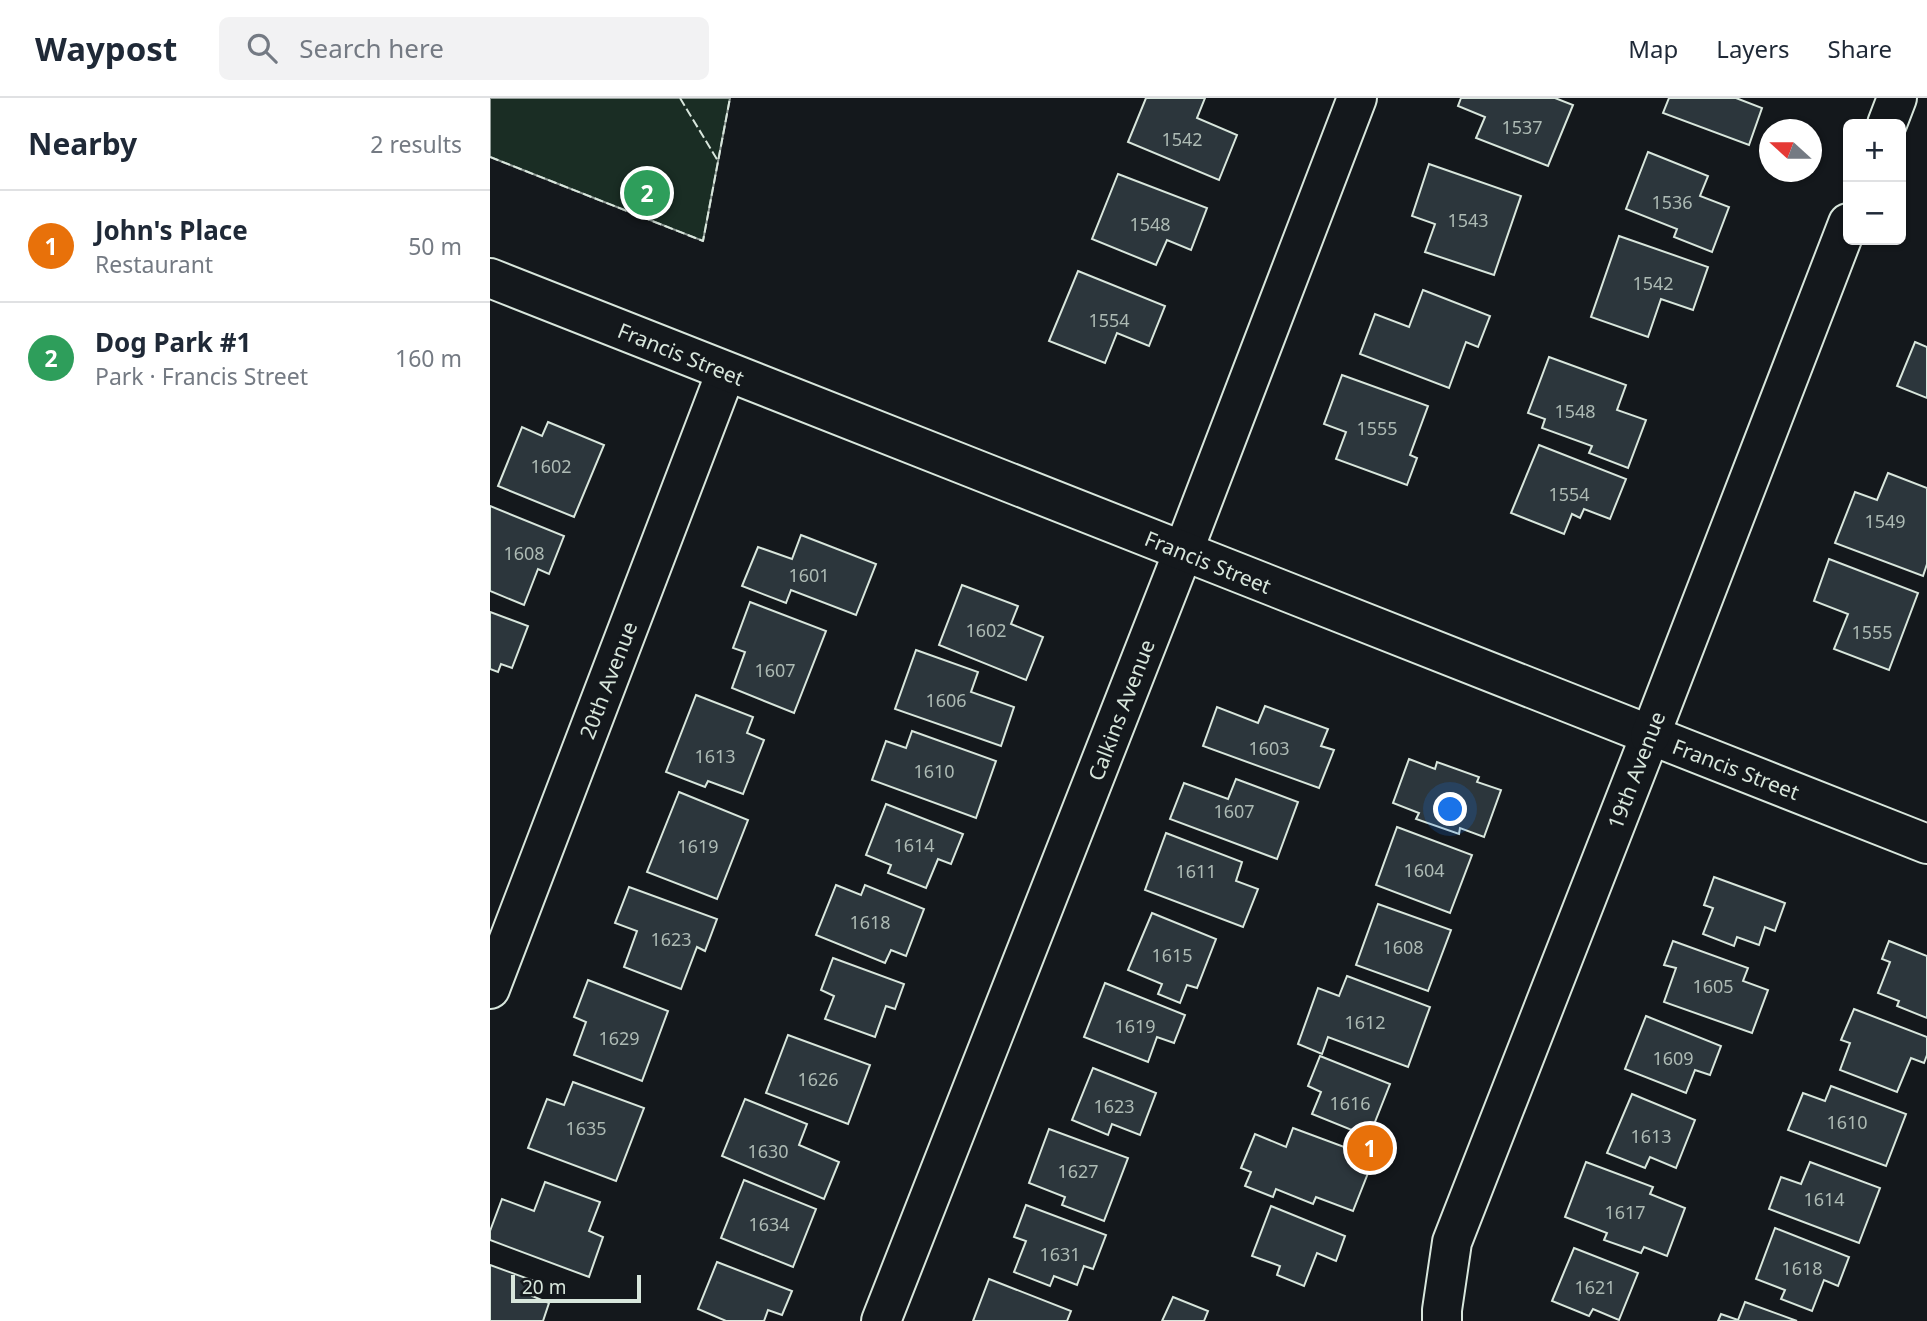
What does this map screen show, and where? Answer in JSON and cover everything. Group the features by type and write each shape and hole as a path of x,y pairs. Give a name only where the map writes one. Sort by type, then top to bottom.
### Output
{"street":[{"name":"Calkins Avenue","path":"881,1321 1183,552 1356,98"},
{"path":"1889,119 1897,98"},
{"name":"19th Avenue","path":"1442,1321 1452,1242 1843,236"},
{"name":"Francis Street","path":"490,278 1927,845"},
{"name":"20th Avenue","path":"490,989 726,372"}],"green space":[{"path":"490,98 730,98 703,241 490,157"}],"building":[{"path":"1146,98 1205,98 1197,118 1237,135 1219,180 1128,142"},
{"path":"1461,98 1555,98 1573,105 1548,166 1476,138 1485,117 1458,106"},
{"path":"1669,98 1736,98 1762,108 1749,145 1663,113"},
{"path":"1648,152 1708,176 1700,196 1729,207 1712,252 1674,237 1677,229 1626,209"},
{"path":"1429,164 1521,196 1494,275 1425,252 1435,224 1412,216"},
{"path":"1118,174 1207,208 1191,250 1167,240 1156,265 1092,239"},
{"path":"1619,236 1708,267 1693,310 1661,299 1648,337 1591,317"},
{"path":"1078,271 1165,306 1149,346 1117,333 1105,363 1049,341"},
{"path":"1423,290 1490,316 1478,347 1466,342 1449,388 1360,354 1375,314 1409,327"},
{"path":"1915,342 1927,347 1927,398 1897,386"},
{"path":"1549,357 1626,385 1617,410 1646,420 1628,468 1589,453 1592,446 1542,428 1545,419 1528,413"},
{"path":"1342,375 1428,406 1410,455 1417,458 1407,485 1336,459 1346,432 1324,424"},
{"path":"548,422 604,445 574,517 498,486 522,427 542,436"},
{"path":"1539,445 1626,479 1610,519 1584,509 1580,518 1572,514 1564,534 1511,513"},
{"path":"1888,473 1927,488 1927,564 1923,576 1835,543 1855,492 1877,500"},
{"path":"490,506 564,536 549,574 538,569 524,605 490,591"},
{"path":"801,535 876,564 856,615 791,590 786,603 742,586 758,547 792,559"},
{"path":"1829,559 1918,593 1889,670 1834,649 1848,614 1814,601"},
{"path":"962,585 1018,606 1011,624 1043,637 1026,680 939,645"},
{"path":"750,602 826,631 794,713 732,688 745,652 733,648"},
{"path":"490,612 528,626 512,668 501,664 498,672 490,669"},
{"path":"916,650 978,672 971,692 1014,707 1001,746 895,709"},
{"path":"696,695 753,717 747,733 764,740 743,794 708,781 705,787 666,772"},
{"path":"1265,706 1328,729 1321,746 1334,750 1319,788 1203,746 1217,707 1258,723"},
{"path":"912,731 996,761 976,818 872,780 886,741 906,748"},
{"path":"1409,759 1435,769 1437,762 1479,777 1477,782 1501,790 1484,837 1460,828 1459,834 1416,819 1419,813 1393,803"},
{"path":"1236,779 1298,802 1277,859 1170,819 1184,783 1228,799"},
{"path":"679,792 748,820 717,899 647,872"},
{"path":"886,804 963,834 951,864 938,859 926,888 888,873 891,865 866,855"},
{"path":"1397,827 1472,855 1450,913 1376,885"},
{"path":"1166,833 1242,862 1236,881 1258,889 1243,927 1145,890"},
{"path":"1714,877 1785,903 1775,931 1765,927 1759,945 1737,937 1734,946 1703,934 1713,908 1704,905"},
{"path":"836,885 861,895 865,885 924,909 906,956 891,950 885,963 816,935"},
{"path":"629,887 717,919 705,951 697,947 681,989 624,967 637,931 615,923"},
{"path":"1378,904 1451,930 1428,991 1356,965"},
{"path":"1152,913 1216,939 1197,988 1187,985 1180,1003 1158,994 1162,984 1128,970"},
{"path":"1673,941 1748,968 1743,981 1768,990 1752,1033 1664,1002 1676,968 1664,965"},
{"path":"1889,941 1927,956 1927,1018 1897,1006 1899,1001 1878,993 1890,962 1882,959"},
{"path":"833,958 904,984 895,1009 886,1006 875,1037 825,1019 834,996 821,990"},
{"path":"1347,976 1430,1007 1408,1067 1328,1037 1322,1054 1298,1044 1318,988 1339,996"},
{"path":"588,980 668,1011 642,1081 574,1055 586,1022 574,1017"},
{"path":"1105,983 1185,1015 1174,1043 1157,1037 1148,1062 1084,1037"},
{"path":"1854,1009 1927,1037 1924,1063 1911,1058 1897,1092 1840,1070 1850,1043 1841,1040"},
{"path":"1646,1016 1721,1046 1710,1075 1695,1070 1686,1093 1625,1069"},
{"path":"788,1035 870,1065 848,1124 766,1093"},
{"path":"1320,1056 1390,1084 1369,1137 1312,1114 1321,1092 1308,1086"},
{"path":"1093,1068 1156,1093 1140,1135 1112,1124 1108,1135 1072,1120"},
{"path":"573,1082 644,1108 616,1181 528,1148 547,1099 564,1105"},
{"path":"1831,1086 1906,1114 1886,1166 1788,1130 1803,1093 1825,1101"},
{"path":"1632,1094 1695,1120 1676,1168 1650,1157 1645,1168 1607,1153"},
{"path":"745,1099 807,1124 799,1145 839,1162 824,1199 722,1156"},
{"path":"1293,1128 1374,1158 1353,1211 1316,1197 1313,1204 1276,1189 1273,1197 1245,1186 1251,1172 1241,1168 1255,1134 1286,1147"},
{"path":"1049,1129 1128,1158 1104,1221 1062,1205 1065,1197 1029,1183"},
{"path":"1586,1162 1653,1187 1650,1194 1685,1208 1667,1256 1644,1247 1641,1253 1604,1240 1607,1233 1565,1217"},
{"path":"1810,1162 1880,1188 1859,1243 1769,1209 1781,1177 1801,1184"},
{"path":"744,1180 816,1209 793,1267 721,1238"},
{"path":"545,1182 600,1202 589,1231 603,1237 589,1277 490,1240 490,1231 502,1199 534,1211"},
{"path":"1026,1205 1106,1235 1093,1269 1084,1266 1077,1285 1054,1276 1050,1286 1014,1272 1026,1241 1014,1237"},
{"path":"1271,1206 1345,1236 1336,1261 1317,1253 1304,1286 1277,1275 1280,1266 1252,1256"},
{"path":"1775,1228 1849,1257 1838,1286 1824,1280 1812,1311 1781,1299 1785,1290 1756,1279"},
{"path":"1574,1248 1638,1273 1619,1320 1593,1309 1589,1316 1552,1301"},
{"path":"717,1262 792,1291 782,1315 768,1310 764,1321 726,1321 698,1309"},
{"path":"490,1265 537,1282 532,1296 549,1303 543,1321 490,1321"},
{"path":"989,1279 1071,1311 1067,1321 973,1321"},
{"path":"1173,1297 1208,1311 1204,1321 1162,1321"},
{"path":"1745,1302 1797,1321 1718,1321 1721,1314 1738,1320"}],"fence":[{"path":"680,98 718,161"},
{"path":"490,157 703,241 730,98"}],"place":[{"name":"Dog Park #1","path":"647,193"},
{"name":"John's Place","path":"1370,1148"}]}
